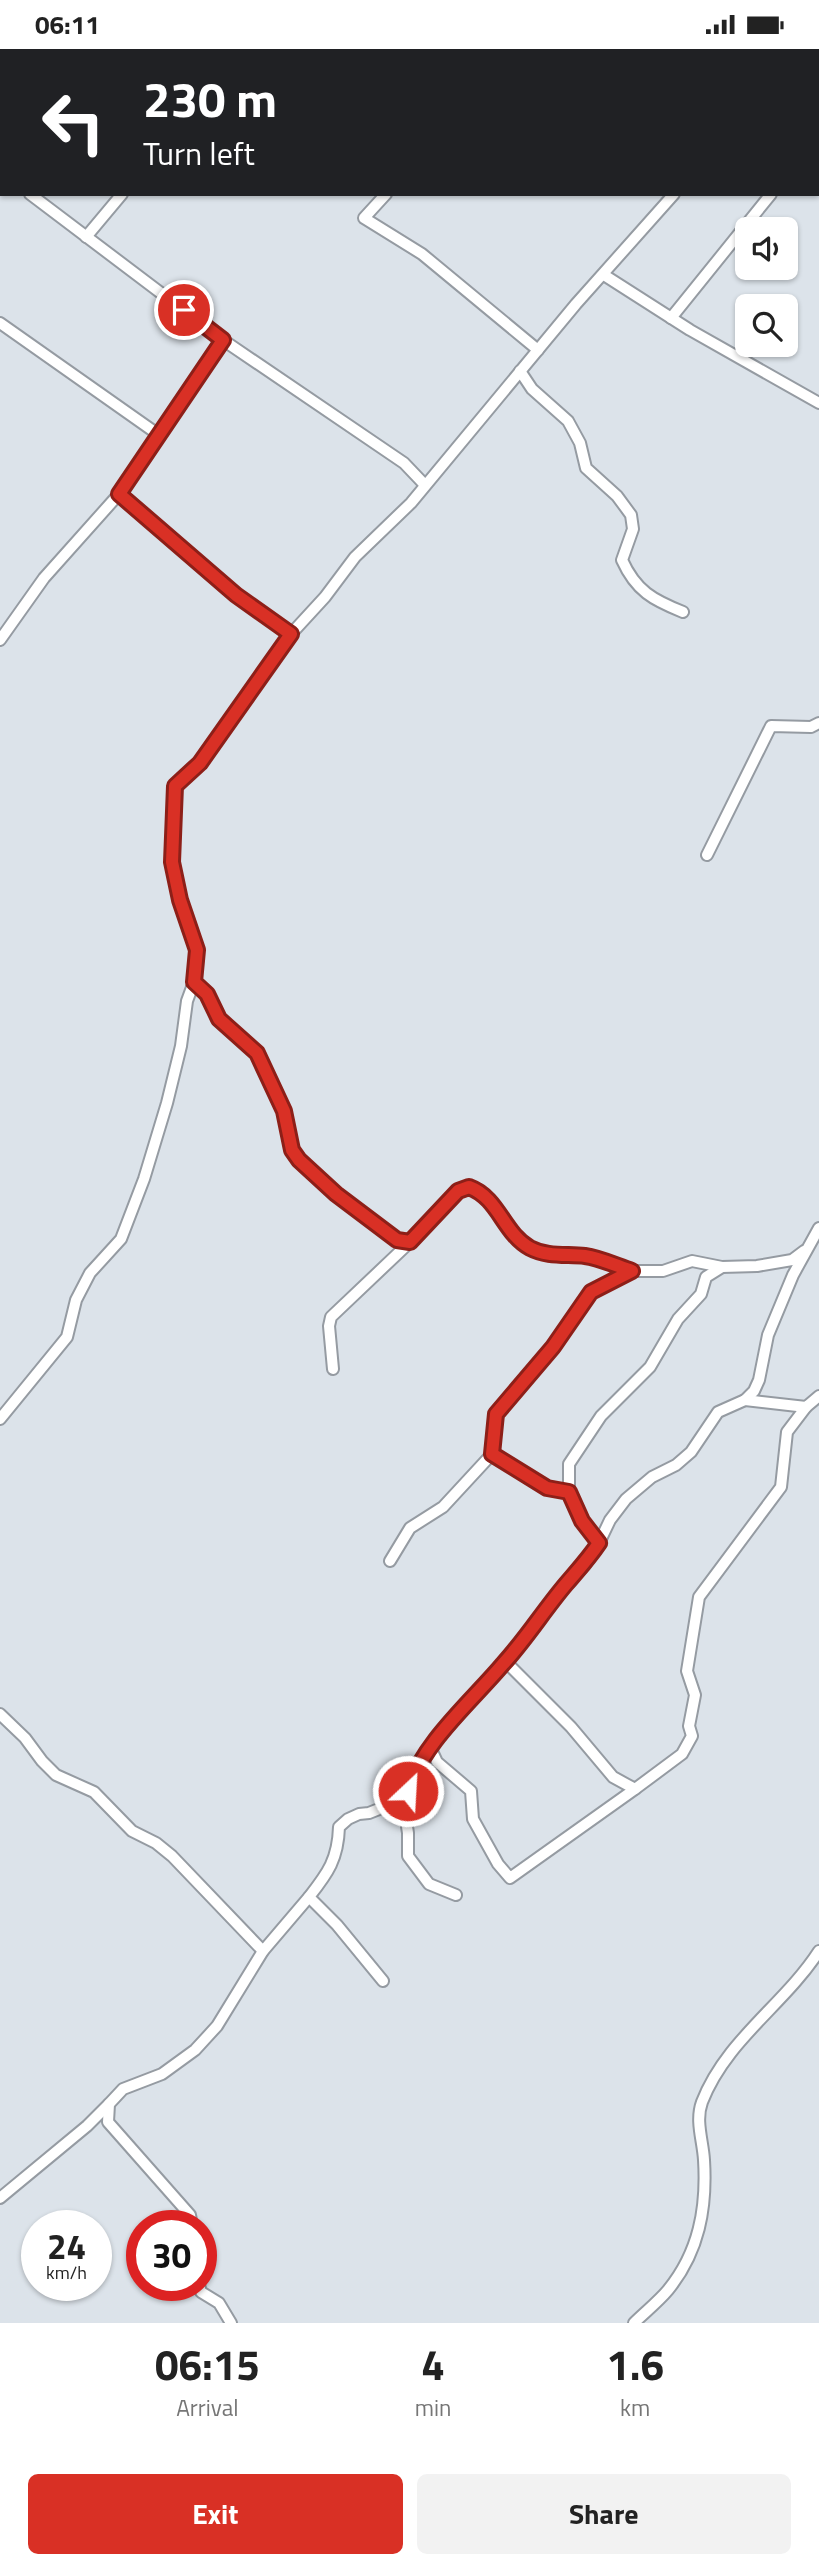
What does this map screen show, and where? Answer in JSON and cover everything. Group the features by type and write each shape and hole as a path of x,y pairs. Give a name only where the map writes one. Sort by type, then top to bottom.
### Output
{"street":[{"path":"33,196 223,340 404,463 424,484"},
{"path":"86,237 120,196"},
{"path":"384,196 364,218 422,254 538,350"},
{"path":"0,1419 67,1337 76,1300 90,1273 121,1239 144,1179 167,1103 181,1046 187,1001 194,982 197,950 180,900 172,862 175,786 200,763 291,634 325,597 355,557 411,503 424,484 670,196"},
{"path":"671,318 769,196"},
{"path":"604,275 671,318 819,403"},
{"path":"0,323 159,435"},
{"path":"0,640 44,578 119,494 223,340"},
{"path":"520,371 532,389 568,421 580,443 586,468 617,496 631,516 633,529 622,560 628,574 653,600 683,612"},
{"path":"119,494 236,595 291,634"},
{"path":"707,855 771,726 811,727 819,723"},
{"path":"194,982 207,994 219,1019 257,1053 284,1111 292,1150 299,1160 336,1194 379,1227 397,1240 410,1242"},
{"path":"333,1369 329,1327 331,1317 410,1242 458,1191 469,1187 479,1190 491,1201 513,1234 530,1248 548,1254 587,1256 632,1271 663,1271 692,1261 722,1267 757,1266 792,1260 808,1248"},
{"path":"0,2198 87,2126 123,2089 162,2074 195,2050 216,2026 262,1951 327,1875 339,1849 339,1827 359,1814 384,1807 412,1776 430,1747 506,1662 566,1584 585,1565 610,1520 626,1499 652,1477 676,1465 691,1451 718,1412 745,1400 754,1391 759,1380 768,1335 793,1275 819,1228"},
{"path":"599,1543 582,1521 569,1492 569,1464 601,1416 650,1367 678,1319 701,1294 706,1277 722,1267"},
{"path":"390,1561 410,1528 443,1507 492,1454 496,1414 553,1347 591,1292 632,1271"},
{"path":"430,1747 437,1762 471,1791 473,1819 498,1864 510,1878 682,1754 692,1736 689,1726 695,1695 687,1671 699,1597 781,1487 787,1432 806,1407 819,1396"},
{"path":"745,1400 806,1407"},
{"path":"492,1454 547,1488 569,1492"},
{"path":"506,1662 571,1727 613,1777 635,1789"},
{"path":"0,1714 25,1738 56,1775 94,1793 132,1831 156,1843 172,1856 262,1951"},
{"path":"412,1776 404,1807 408,1856 429,1884 456,1895"},
{"path":"309,1897 337,1925 383,1981"},
{"path":"634,2323 667,2292 694,2249 705,2205 704,2146 699,2119 708,2091 730,2052 783,1996 819,1951"},
{"path":"108,2104 108,2122 186,2210"},
{"path":"214,2301 232,2323"}],"route":[{"path":"184,310 223,340 119,494 236,595 291,634 200,763 175,786 172,862 180,900 197,950 194,982 207,994 219,1019 257,1053 284,1111 292,1150 299,1160 336,1194 397,1240 410,1242 458,1191 469,1187 479,1190 491,1201 513,1234 530,1248 548,1254 587,1256 632,1271 591,1292 553,1347 496,1414 492,1454 547,1488 569,1492 582,1521 599,1543 585,1565 566,1584 506,1662 430,1747 412,1776 408,1791"}]}
